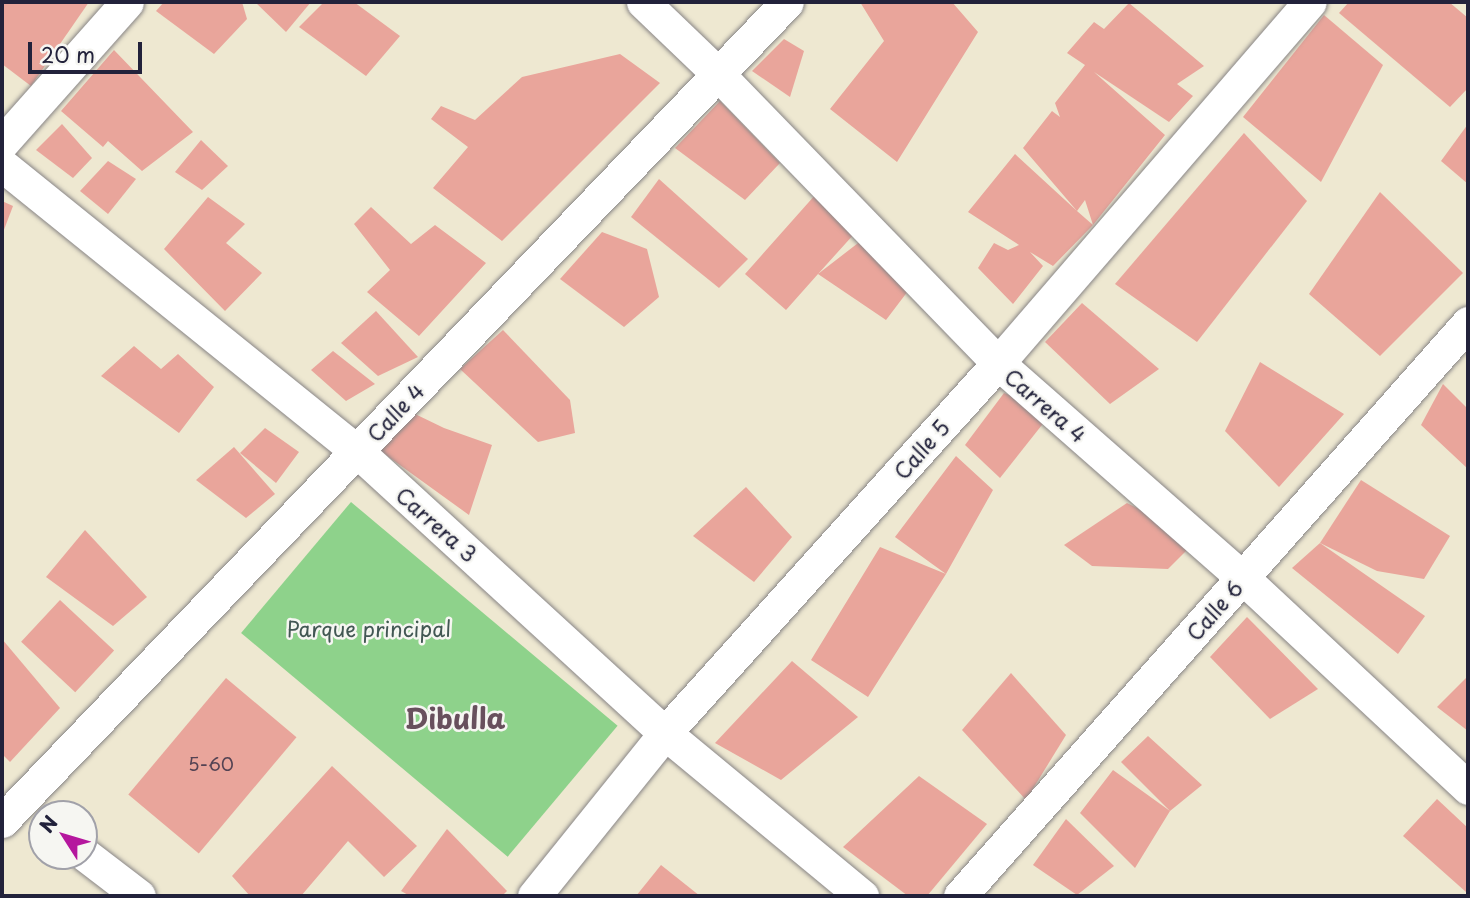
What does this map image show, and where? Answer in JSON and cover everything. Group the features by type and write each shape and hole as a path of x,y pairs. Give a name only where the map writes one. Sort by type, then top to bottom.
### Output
{"street":[{"path":"2,143 127,2"},
{"name":"Carrera 4","path":"643,2 718,74 998,363 1243,578 1468,788"},
{"name":"Calle 4","path":"16,810 787,2"},
{"name":"Calle 5","path":"534,896 665,733 998,363 1310,2"},
{"name":"Carrera 3","path":"2,165 357,451 665,733 862,896"},
{"name":"Calle 6","path":"960,896 1468,323"},
{"path":"98,865 139,896"}],"green space":[{"name":"Parque principal","path":"351,502 618,726 508,857 241,633"}],"building":[{"path":"2,2 89,2 31,86 2,64"},
{"path":"164,2 242,2 247,19 214,54 156,11"},
{"path":"255,2 311,2 286,32"},
{"path":"324,2 354,2 400,36 366,76 299,27"},
{"path":"860,2 952,2 978,32 897,162 830,109 884,41"},
{"path":"1349,2 1449,2 1468,18 1468,88 1450,107 1339,13"},
{"path":"1129,3 1204,66 1177,84 1193,96 1169,122 1094,72 1165,135 1093,225 1085,200 1077,211 1023,148 1052,111 1060,117 1055,103 1085,65 1067,53 1094,22 1104,29"},
{"path":"1324,15 1383,65 1321,182 1243,117"},
{"path":"784,39 804,51 790,97 752,71"},
{"path":"114,50 193,132 142,171 108,141 103,147 61,111"},
{"path":"620,54 660,83 502,241 433,188 468,147 431,119 441,106 475,120 522,77"},
{"path":"720,101 780,163 745,200 675,148"},
{"path":"62,124 92,158 73,178 36,150"},
{"path":"1468,124 1468,184 1441,161"},
{"path":"1244,133 1307,201 1197,342 1115,284"},
{"path":"201,140 228,166 202,190 175,172"},
{"path":"1015,154 1093,225 1053,266 1030,252 1043,266 1013,304 978,268 994,243 1008,250 1019,245 968,212"},
{"path":"108,161 136,179 108,214 80,191"},
{"path":"659,179 748,259 719,288 631,217"},
{"path":"1380,192 1463,273 1380,356 1309,294"},
{"path":"816,194 855,233 786,310 745,274"},
{"path":"208,197 245,224 226,243 262,273 225,311 164,249"},
{"path":"2,201 13,206 2,235"},
{"path":"371,207 411,244 435,225 486,263 419,336 367,292 390,270 354,224"},
{"path":"602,232 647,249 659,297 624,327 560,279"},
{"path":"862,240 908,291 886,320 818,274"},
{"path":"1082,303 1159,369 1110,404 1045,342"},
{"path":"376,311 418,357 378,376 341,343"},
{"path":"503,330 570,400 575,433 538,442 460,369"},
{"path":"134,346 161,369 178,354 214,387 179,433 101,376"},
{"path":"333,351 375,384 346,401 311,370"},
{"path":"1260,362 1344,414 1279,487 1225,431"},
{"path":"1443,384 1468,409 1468,469 1421,425"},
{"path":"1004,393 1053,411 1000,478 965,445"},
{"path":"413,413 444,428 492,445 469,515 379,450"},
{"path":"265,428 299,452 276,483 240,453"},
{"path":"234,447 275,494 246,518 196,480"},
{"path":"956,456 993,490 946,574 895,537"},
{"path":"1361,480 1450,536 1424,579 1377,571 1320,543"},
{"path":"746,487 792,537 754,582 693,536"},
{"path":"1127,503 1198,539 1168,569 1092,566 1064,545"},
{"path":"85,530 147,597 113,626 46,577"},
{"path":"1320,543 1425,616 1398,654 1292,568"},
{"path":"880,547 946,574 868,697 811,660"},
{"path":"60,600 114,650 75,692 21,642"},
{"path":"1247,617 1318,689 1270,719 1210,657"},
{"path":"2,639 60,708 10,762 2,754"},
{"path":"792,661 858,717 781,780 715,743"},
{"path":"1011,673 1066,735 1026,800 962,730"},
{"path":"1468,676 1468,731 1437,707"},
{"path":"226,678 296,737 199,854 128,794"},
{"path":"1148,736 1202,785 1170,811 1121,762"},
{"path":"332,766 417,846 384,877 348,841 301,896 250,896 232,876"},
{"path":"1113,770 1170,811 1135,868 1080,813"},
{"path":"919,776 987,824 927,896 908,896 843,847"},
{"path":"1437,799 1468,828 1466,892 1403,836"},
{"path":"1066,819 1114,866 1077,895 1033,865"},
{"path":"447,829 507,891 502,896 410,896 401,891"},
{"path":"661,865 700,896 636,896"}],"district":[{"name":"Dibulla","path":"455,718"}]}
